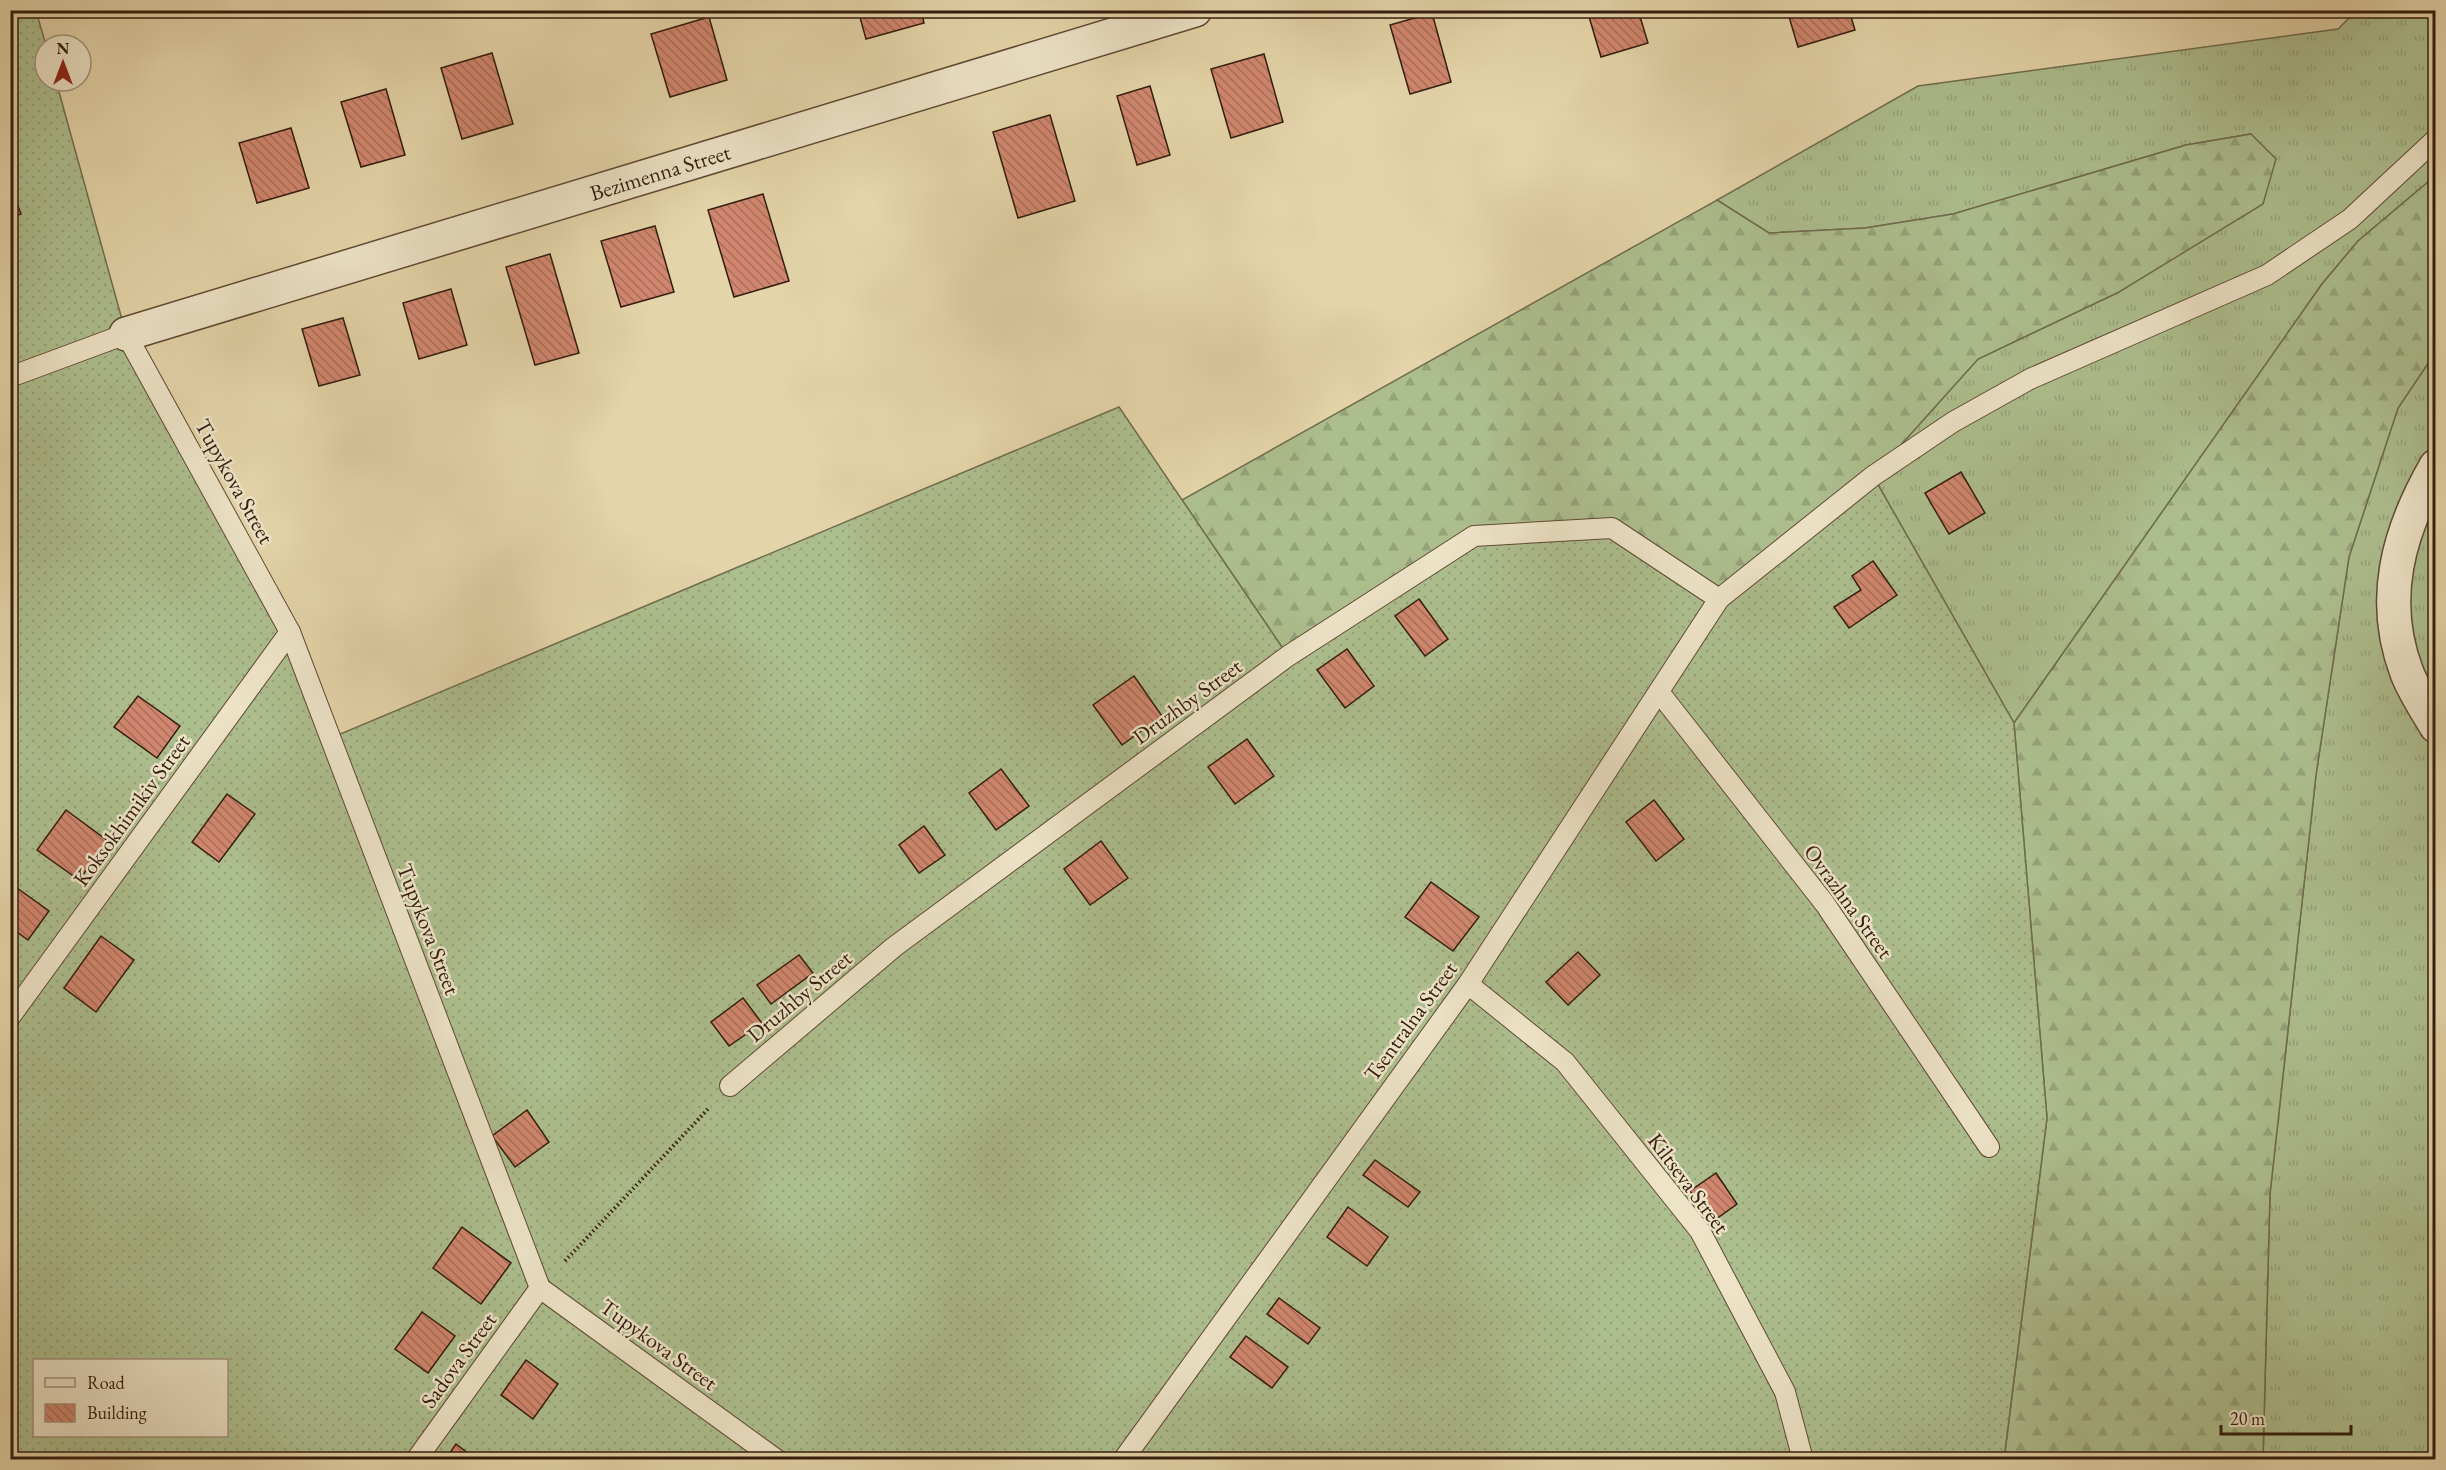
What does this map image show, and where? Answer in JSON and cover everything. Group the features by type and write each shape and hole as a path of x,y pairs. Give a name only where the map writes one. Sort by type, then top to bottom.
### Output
{"street":[{"name":"Bezimenna Street","path":"126,334 1195,10"},
{"path":"2436,466 2417,498 2402,538 2394,587 2394,630 2407,674 2436,726"}],"lane":[{"name":"Tsentralna Street","path":"1123,1460 1468,984 1719,599 1873,476 1953,422 2030,379 2267,275 2350,219 2436,139"},
{"path":"10,377 126,334"},
{"name":"Tupykova Street","path":"126,334 290,632 540,1288 777,1460"},
{"name":"Druzhby Street","path":"730,1086 894,947 1288,656 1474,536 1612,528 1719,599"},
{"name":"Koksokhimikiv Street","path":"10,1017 290,632"},
{"name":"Ovrazhna Street","path":"1659,692 1825,904 1989,1147"},
{"name":"Kiltseva Street","path":"1468,984 1565,1062 1700,1231 1785,1392 1803,1460"},
{"name":"Sadova Street","path":"416,1460 540,1288"}],"path":[{"path":"540,1288 730,1086"}],"green space":[{"path":"10,11 36,11 42,33 33,33 33,93 59,93 126,334 290,632 331,738 1119,407 1288,656 1474,536 1612,528 1720,599 1873,476 2014,723 2047,1118 2004,1459 11,1459"},
{"path":"2356,11 2435,11 2435,176 2358,241 2322,284 2014,723 1873,476 1978,359 2119,292 2250,134 2186,145 1953,214 1865,228 1769,233 1717,200 1918,86 2338,29"},
{"path":"2251,134 2276,159 2263,204 2119,292 1978,359 1873,476 1719,599 1288,656 1182,500 1717,200 1769,233 1865,228 1953,214 2186,145"},
{"path":"2435,176 2435,353 2398,408 2349,557 2316,775 2270,1194 2263,1459 2004,1460 2047,1118 2014,723 2322,284 2358,241"},
{"path":"2435,353 2435,1459 2263,1460 2270,1194 2316,775 2349,557 2398,408"}],"building":[{"path":"858,10 921,10 924,23 866,39"},
{"path":"1587,10 1638,10 1648,43 1601,57"},
{"path":"1787,10 1849,10 1855,30 1798,47"},
{"path":"1432,13 1451,82 1410,94 1390,25"},
{"path":"709,17 727,80 670,97 651,34"},
{"path":"492,53 513,124 462,139 441,68"},
{"path":"1264,54 1283,122 1231,138 1211,69"},
{"path":"1150,86 1170,155 1137,165 1117,96"},
{"path":"386,89 405,155 361,167 341,102"},
{"path":"1050,115 1075,201 1018,218 993,132"},
{"path":"291,128 309,188 257,203 239,143"},
{"path":"10,184 21,214 10,218"},
{"path":"763,194 789,281 734,297 708,210"},
{"path":"655,226 674,292 621,307 601,241"},
{"path":"550,254 579,353 535,365 506,267"},
{"path":"451,289 467,345 419,359 403,303"},
{"path":"343,318 360,375 319,386 302,329"},
{"path":"1961,472 1985,513 1949,534 1925,493"},
{"path":"1873,561 1897,595 1849,628 1834,607 1861,590 1852,576"},
{"path":"1419,599 1448,639 1425,656 1395,616"},
{"path":"1347,649 1374,686 1345,708 1317,670"},
{"path":"1134,676 1162,716 1122,745 1093,705"},
{"path":"138,696 180,726 157,758 114,727"},
{"path":"1247,739 1274,776 1235,804 1208,767"},
{"path":"1001,769 1029,806 996,830 969,793"},
{"path":"227,794 255,814 219,862 192,842"},
{"path":"1654,800 1684,839 1656,861 1626,822"},
{"path":"66,810 108,841 79,880 37,850"},
{"path":"924,826 945,855 919,873 899,845"},
{"path":"1101,841 1128,878 1090,905 1064,869"},
{"path":"1431,882 1479,917 1453,951 1405,917"},
{"path":"10,883 49,911 28,940 10,927"},
{"path":"101,936 134,960 96,1012 64,988"},
{"path":"1578,952 1600,975 1568,1005 1546,982"},
{"path":"799,955 813,973 771,1004 757,985"},
{"path":"743,998 762,1023 729,1046 711,1022"},
{"path":"527,1110 549,1142 515,1167 492,1136"},
{"path":"1375,1160 1420,1192 1408,1207 1363,1175"},
{"path":"1716,1173 1737,1204 1712,1222 1690,1191"},
{"path":"1348,1207 1388,1237 1367,1266 1327,1237"},
{"path":"462,1227 511,1263 481,1304 433,1268"},
{"path":"1279,1298 1320,1328 1308,1344 1267,1314"},
{"path":"422,1312 455,1336 428,1373 395,1349"},
{"path":"1246,1336 1288,1367 1272,1388 1230,1357"},
{"path":"526,1360 558,1384 533,1419 501,1395"},
{"path":"456,1444 477,1460 445,1460"}]}
